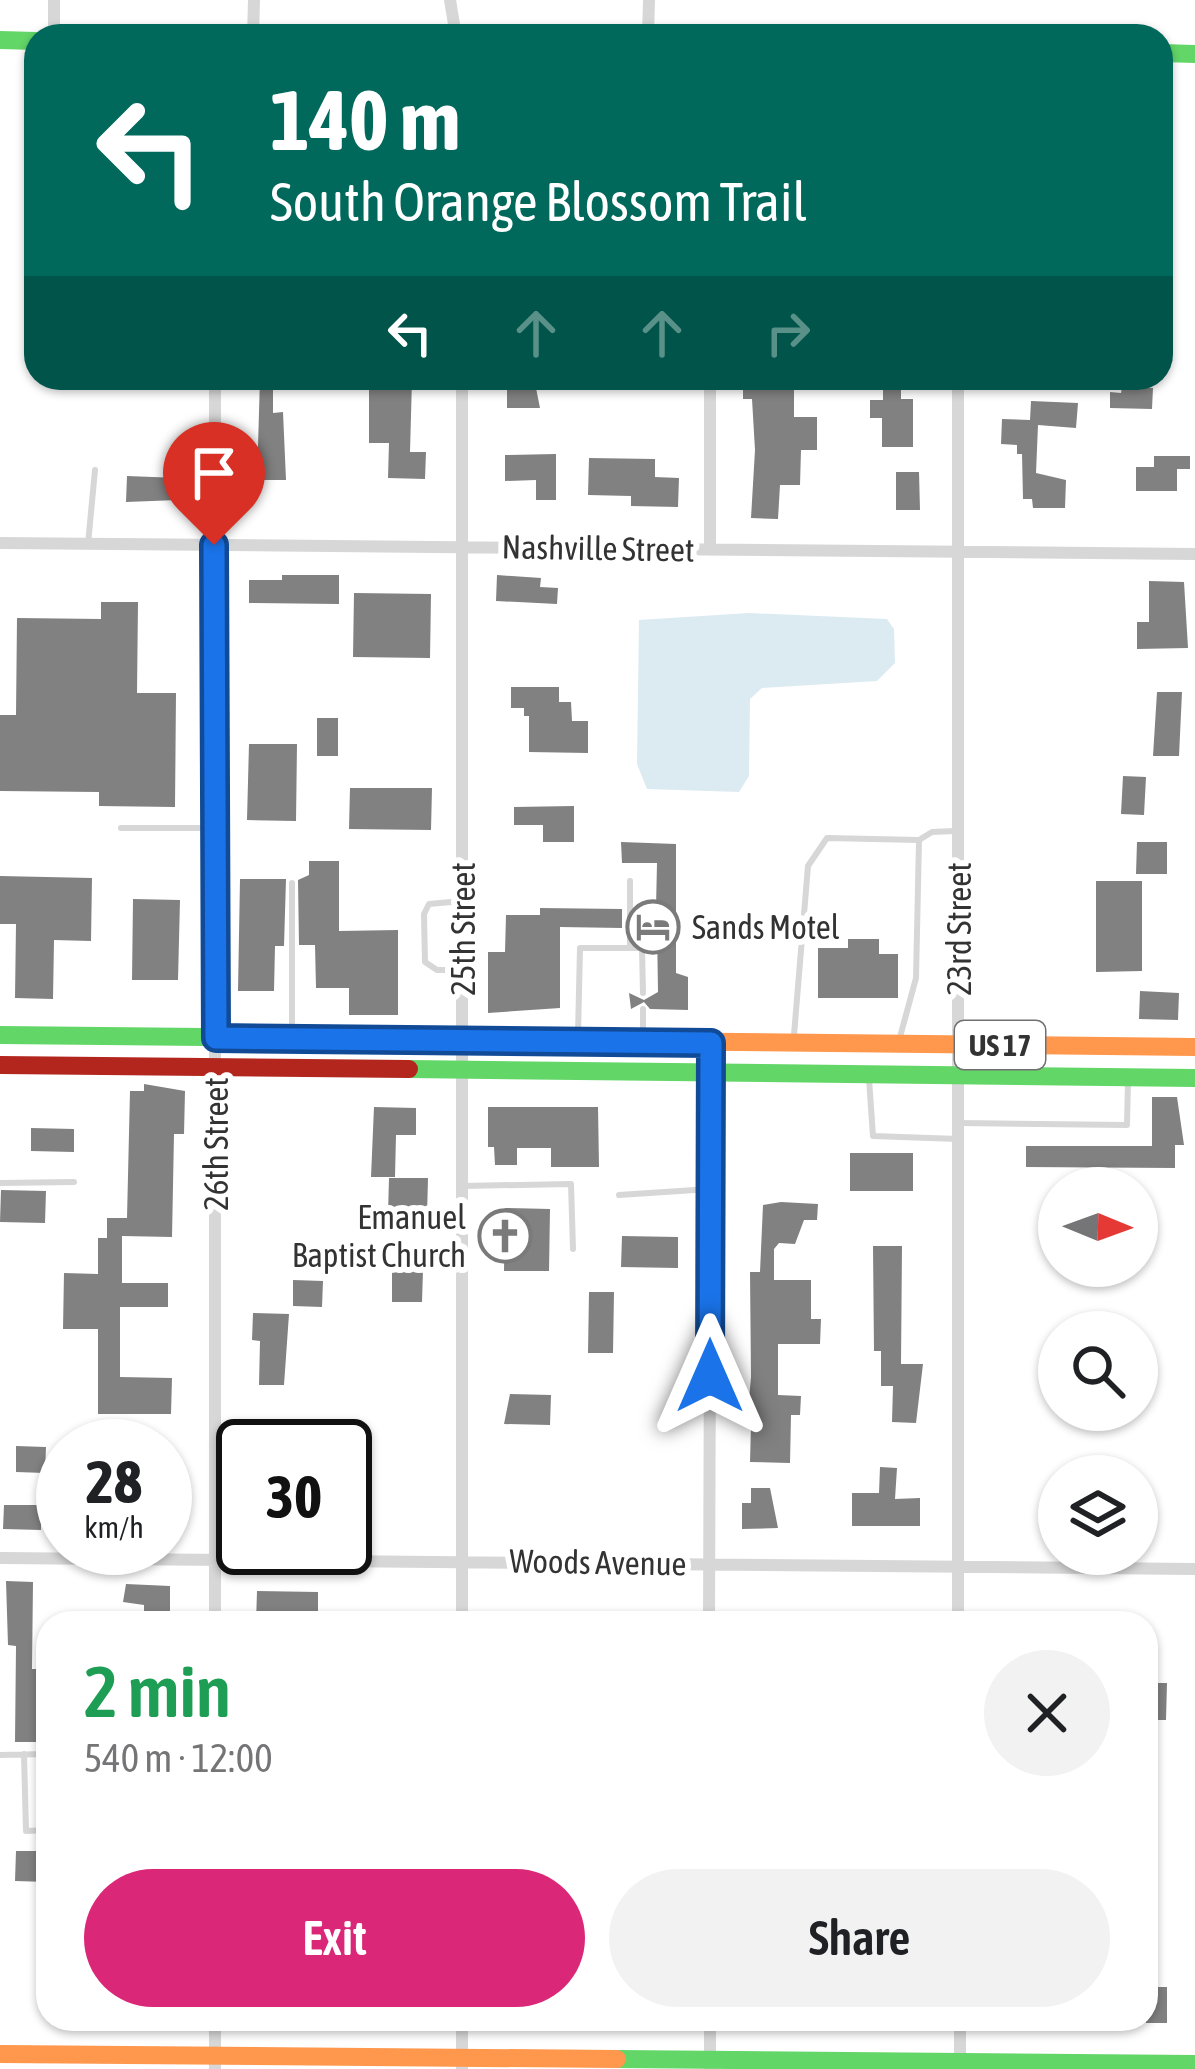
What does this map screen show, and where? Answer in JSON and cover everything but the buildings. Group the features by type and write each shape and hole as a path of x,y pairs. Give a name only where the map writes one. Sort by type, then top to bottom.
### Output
{"main road":[{"name":"US 17","path":"0,1035 1195,1047"},
{"name":"US 17","path":"0,1065 1195,1078"},
{"path":"0,2054 215,2063 1195,2064"}],"street":[{"name":"26th Street","path":"215,390 215,1611"},
{"name":"25th Street","path":"462,390 462,1611"},
{"path":"710,390 710,550"},
{"name":"23rd Street","path":"958,390 958,1611"},
{"name":"Nashville Street","path":"0,543 1195,554"},
{"path":"709,1611 711,1043"},
{"name":"Woods Avenue","path":"372,1557 1195,1569"},
{"name":"Woods Avenue","path":"0,1558 215,1560"},
{"path":"215,2031 215,2063"},
{"path":"462,2031 462,2063"},
{"path":"710,2031 710,2065"},
{"path":"960,2031 960,2066"}],"lane":[{"path":"88,544 95,470"},
{"path":"121,828 215,828"},
{"path":"794,1043 797,958 808,866 818,846 827,838 919,840 932,832 958,830"},
{"path":"900,1044 913,1005 919,840"},
{"path":"630,881 630,948"},
{"path":"292,883 292,1038"},
{"path":"463,901 429,904 424,949 432,969 463,970"},
{"path":"578,1041 580,948 642,947 643,993"},
{"path":"643,1009 643,1042"},
{"path":"869,1075 873,1136 959,1139"},
{"path":"958,1123 1127,1125 1128,1077"},
{"path":"0,1183 74,1182"},
{"path":"463,1186 571,1184 573,1249"},
{"path":"619,1195 710,1189"},
{"path":"23,1754 26,1831 36,1831"},
{"path":"0,1755 36,1754"}],"shaded area":[{"path":"749,613 887,619 894,629 895,663 877,681 762,688 750,699 749,776 739,792 647,789 637,764 639,620"}],"traffic: fast":[{"path":"0,40 24,41"},
{"path":"1173,53 1195,54"},
{"path":"0,1035 636,1041"},
{"path":"409,1069 1195,1078"},
{"path":"617,2059 1195,2064"}],"traffic: slow":[{"path":"636,1041 1195,1047"},
{"path":"0,2054 617,2059"}],"traffic: jam":[{"path":"0,1065 409,1069"}],"place":[{"name":"Sands Motel","path":"653,927"},
{"name":"Emanuel Baptist Church","path":"505,1236"}],"route":[{"path":"214,545 216,1038 711,1043 710,1376"}]}
